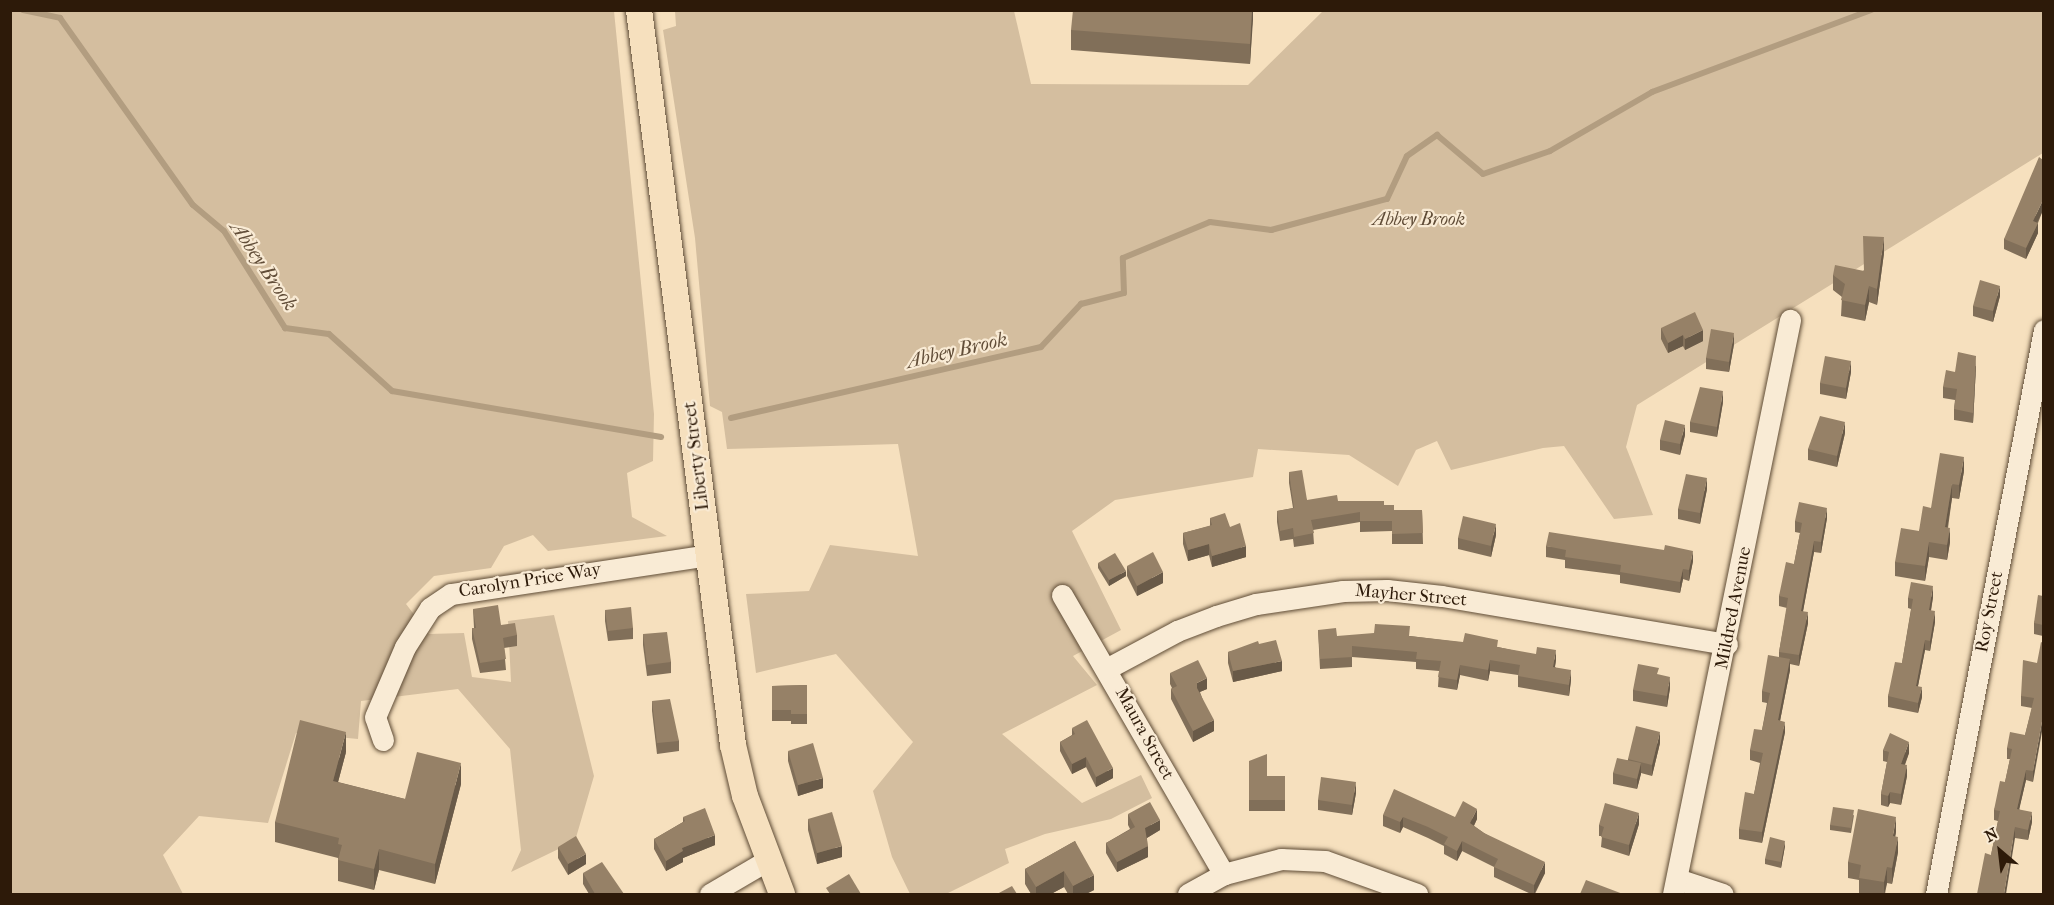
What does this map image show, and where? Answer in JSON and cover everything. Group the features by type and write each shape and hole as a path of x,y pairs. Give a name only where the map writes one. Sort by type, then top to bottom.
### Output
{"main road":[{"name":"Liberty Street","path":"639,10 736,764 768,860 782,894"}],"street":[{"name":"Mildred Avenue","path":"1675,887 1727,644 1790,320"},
{"name":"Roy Street","path":"1935,894 2041,341"},
{"name":"Carolyn Price Way","path":"383,740 375,717 405,647 430,608 451,594 709,555"},
{"name":"Mayher Street","path":"1108,669 1168,635 1216,615 1299,595 1343,591 1387,590 1442,596 1727,644"},
{"name":"Maura Street","path":"1062,595 1108,669 1224,874"},
{"path":"1188,894 1224,874 1281,859 1325,861 1418,894"},
{"path":"710,894 768,860"},
{"path":"1675,887 1723,894"}],"green space":[{"path":"10,11 614,11 654,414 653,461 627,473 632,517 667,536 548,551 533,535 504,546 491,568 434,576 406,604 429,634 464,633 472,677 511,682 508,621 554,615 594,776 575,841 511,872 521,850 510,749 458,689 361,701 358,739 296,733 268,823 199,816 163,855 183,894 11,894"},
{"name":"Abbey Brook","path":"675,11 1014,11 1031,84 1248,85 1323,11 2043,11 2043,153 1637,405 1626,447 1653,515 1614,519 1564,446 1543,448 1451,470 1437,441 1416,450 1398,486 1349,455 1258,449 1253,477 1115,500 1072,531 1121,630 1073,656 1097,685 1002,734 1082,803 1141,775 1152,798 1111,819 1045,834 1005,849 1009,863 946,894 910,894 892,857 873,791 913,742 836,654 756,673 746,594 809,591 830,545 918,556 898,444 727,449 722,412 710,406 695,238 663,30 676,26"}],"building":[{"path":"1073,10 1252,10 1250,44 1071,30"},
{"path":"2039,157 2043,160 2043,200 2033,221 2038,223 2026,248 2004,239"},
{"path":"1863,236 1884,237 1877,289 1869,286 1865,305 1841,300 1845,284 1833,275 1835,265 1864,271"},
{"path":"1980,280 2000,286 1993,311 1973,306"},
{"path":"1695,312 1703,330 1685,339 1683,335 1668,343 1661,328"},
{"path":"1711,329 1734,333 1729,362 1706,358"},
{"path":"1958,352 1976,356 1973,413 1954,409 1957,389 1943,387 1946,370 1955,372"},
{"path":"1825,356 1851,361 1846,388 1820,383"},
{"path":"1700,387 1723,391 1717,427 1690,422"},
{"path":"1820,416 1845,422 1837,456 1808,449"},
{"path":"1665,420 1685,425 1680,444 1660,440"},
{"path":"1940,453 1964,457 1959,485 1952,484 1945,527 1950,528 1947,545 1929,542 1925,566 1895,562 1901,528 1919,531 1923,506 1931,508"},
{"path":"1302,470 1307,500 1337,495 1338,501 1384,501 1384,505 1394,505 1394,510 1422,510 1423,533 1392,534 1392,521 1360,521 1360,512 1311,520 1314,533 1294,537 1293,528 1280,531 1277,511 1294,508 1289,472"},
{"path":"1686,474 1707,478 1700,513 1678,509"},
{"path":"1799,502 1827,508 1821,542 1814,541 1801,611 1808,612 1799,655 1779,652 1788,598 1779,596 1786,562 1794,564 1802,523 1795,521"},
{"path":"1225,513 1230,527 1240,523 1246,546 1212,556 1209,544 1188,550 1183,533 1212,525 1210,518"},
{"path":"1463,516 1496,524 1491,546 1458,538"},
{"path":"1549,532 1664,550 1665,545 1693,551 1689,570 1683,569 1680,582 1620,572 1621,565 1565,557 1566,550 1546,546"},
{"path":"1153,552 1163,572 1137,586 1127,566"},
{"path":"1115,553 1126,571 1109,580 1098,563"},
{"path":"1911,582 1933,586 1929,610 1935,611 1930,641 1925,640 1916,686 1922,687 1918,703 1888,696 1895,662 1902,663 1913,599 1908,598"},
{"path":"2038,595 2043,596 2043,625 2034,623"},
{"path":"498,605 501,625 515,623 517,635 503,638 506,659 480,663 472,628 476,628 473,609"},
{"path":"631,607 633,628 608,631 605,610"},
{"path":"1375,624 1410,626 1409,636 1463,642 1465,633 1498,640 1497,647 1536,654 1537,647 1556,650 1553,667 1571,670 1569,685 1518,676 1520,665 1490,660 1488,670 1460,665 1457,680 1438,677 1441,661 1416,659 1417,652 1352,646 1352,657 1320,659 1318,630 1336,628 1337,636 1374,633"},
{"path":"667,632 671,662 647,665 643,634"},
{"path":"1276,640 1282,661 1233,671 1228,652 1258,641 1259,644"},
{"path":"2041,642 2043,643 2043,716 2033,771 2026,770 2017,809 2032,812 2028,830 2015,827 2004,894 1977,894 1985,853 1991,855 2000,811 1994,810 2000,781 2005,782 2012,749 2007,748 2010,732 2025,735 2034,698 2021,696 2023,660 2037,663"},
{"path":"1768,655 1790,659 1778,720 1785,722 1762,832 1739,829 1745,792 1754,794 1763,753 1750,750 1754,729 1762,730 1770,693 1762,691"},
{"path":"1198,660 1207,678 1197,683 1197,688 1214,720 1193,731 1171,689 1177,686 1170,673"},
{"path":"1638,664 1659,668 1657,674 1670,677 1667,696 1633,690"},
{"path":"807,685 807,714 791,714 791,710 772,710 772,686"},
{"path":"670,699 679,741 657,743 652,701"},
{"path":"300,720 346,732 333,781 405,799 417,752 461,763 435,864 379,849 374,869 338,860 342,845 338,844 339,838 275,822"},
{"path":"1087,720 1113,768 1096,777 1086,757 1072,764 1060,742 1075,734 1072,728"},
{"path":"1636,726 1660,732 1652,765 1628,759"},
{"path":"1890,733 1909,742 1901,764 1907,765 1901,794 1890,792 1888,796 1881,794 1889,752 1883,750"},
{"path":"813,743 823,778 798,785 788,751"},
{"path":"1267,754 1267,776 1285,776 1285,800 1249,800 1249,761"},
{"path":"1617,758 1641,763 1637,779 1613,773"},
{"path":"1321,777 1356,782 1352,805 1318,800"},
{"path":"1394,789 1455,817 1463,801 1477,809 1470,823 1484,833 1545,862 1534,885 1494,867 1498,859 1462,841 1457,851 1444,844 1448,837 1428,827 1403,817 1400,822 1383,815"},
{"path":"1150,802 1160,820 1145,828 1148,846 1117,862 1106,843 1135,827 1128,814"},
{"path":"1605,803 1639,813 1629,845 1601,837 1604,827 1599,825"},
{"path":"1833,807 1854,810 1851,828 1830,825"},
{"path":"705,808 715,835 682,848 683,851 666,861 654,839 685,821 683,817"},
{"path":"1858,809 1896,817 1893,836 1898,837 1892,868 1887,867 1884,882 1859,878 1861,865 1848,862"},
{"path":"832,812 842,846 817,853 808,819"},
{"path":"576,836 586,854 568,864 558,847"},
{"path":"1770,837 1785,841 1781,862 1765,859"},
{"path":"1075,841 1094,875 1073,886 1064,871 1036,887 1025,869"},
{"path":"602,862 624,894 595,894 583,873"},
{"path":"849,874 861,894 830,894 826,888"},
{"path":"1586,880 1623,894 1580,894"},
{"path":"1012,886 1017,894 997,894"}],"waterway":[{"name":"Abbey Brook","path":"23,10 60,18 193,205 224,231 285,328 329,334 392,391 661,437"},
{"name":"Abbey Brook","path":"731,418 1041,347 1081,304 1124,293 1123,258 1210,222 1271,230 1387,199 1407,156 1437,135 1483,174 1550,151 1652,92 1871,10"}]}
